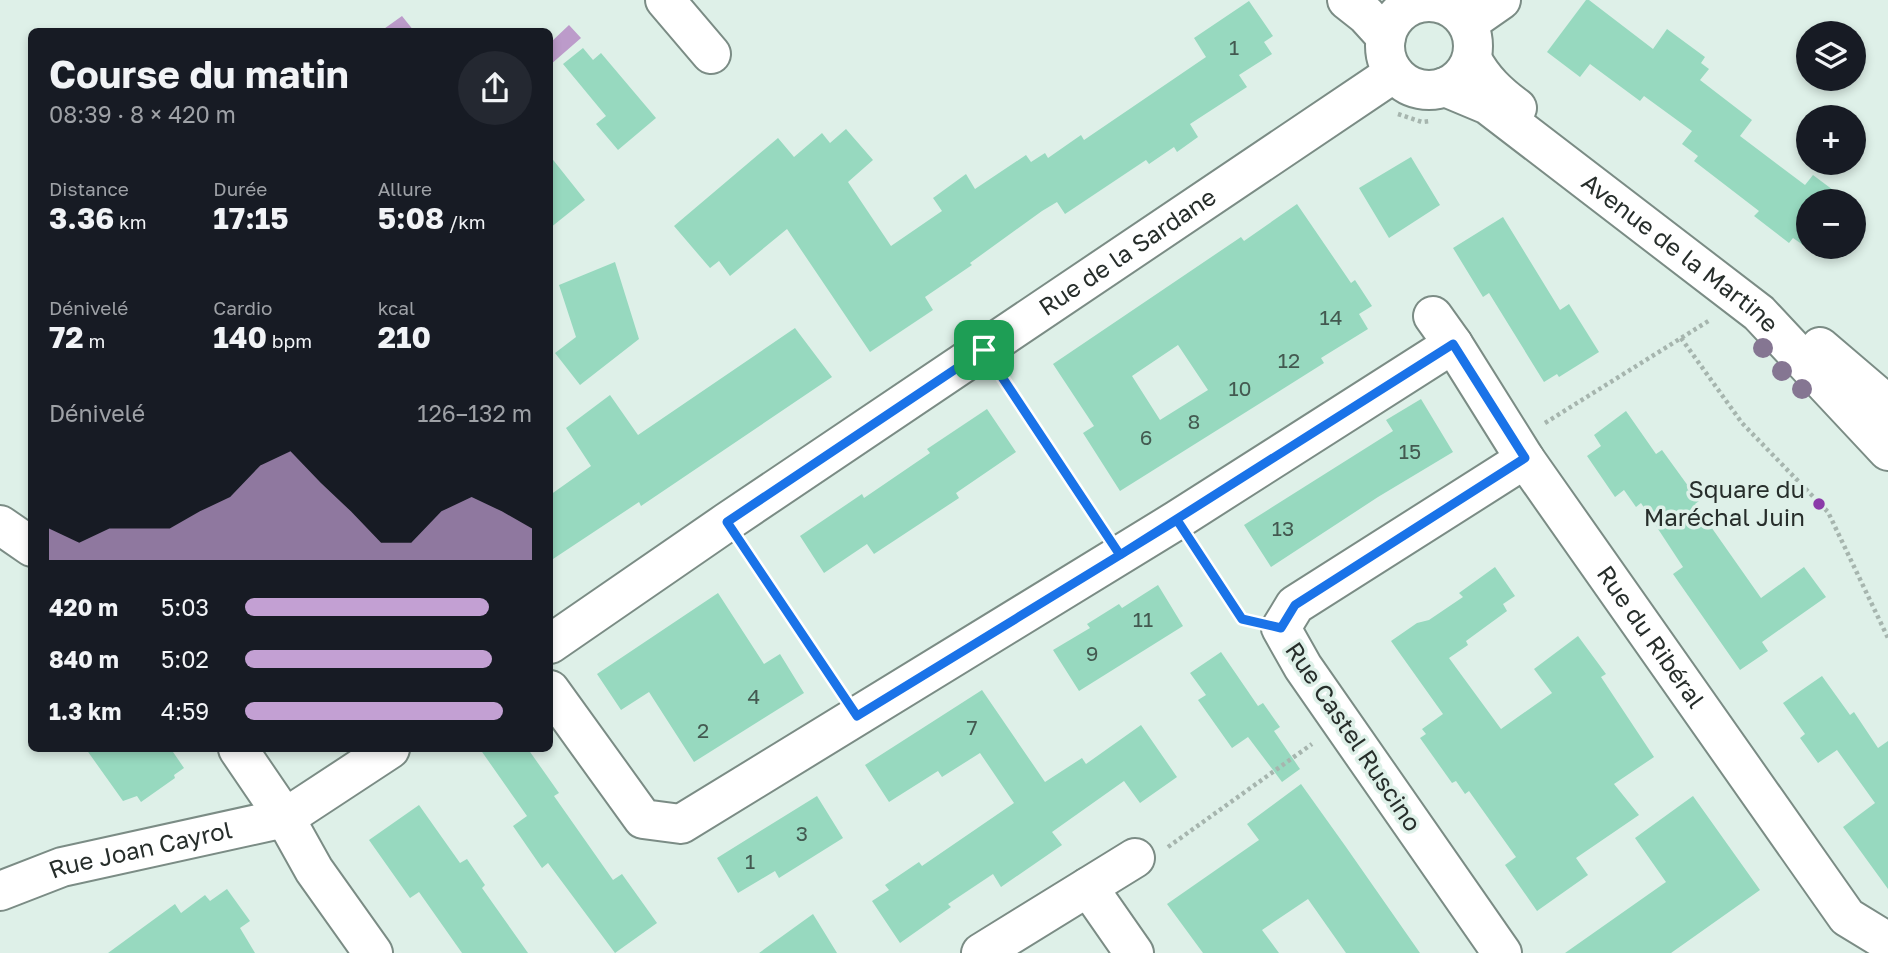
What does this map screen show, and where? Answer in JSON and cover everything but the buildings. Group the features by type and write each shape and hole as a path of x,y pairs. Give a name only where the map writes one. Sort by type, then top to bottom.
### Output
{"street":[{"path":"665,0 711,54"},
{"path":"1347,0 1366,15 1386,37"},
{"path":"1470,41 1501,0"},
{"path":"1436,1 1460,13 1470,41 1466,71 1457,80 1445,87 1417,89 1394,73 1388,62 1386,37 1390,24 1403,3 1436,1"},
{"name":"Avenue de la Martine","path":"1470,41 1480,75 1499,94 1755,292 1888,405"},
{"name":"Rue de la Sardane","path":"553,642 1394,73"},
{"name":"Avenue de la Martine","path":"1445,87 1489,105 1759,313 1888,451"},
{"name":"Rue du Ribéral","path":"1177,520 1443,330 1520,450 1847,917 1888,941"},
{"name":"Rue Castel Ruscino","path":"1503,953 1341,723 1303,667 1281,628 1295,605 1520,450"},
{"path":"553,694 643,819 681,824 1177,520"},
{"path":"0,525 28,544"},
{"path":"240,752 285,818 314,870 373,953"},
{"path":"285,818 385,752"},
{"name":"Rue Joan Cayrol","path":"0,891 62,867 285,818"},
{"path":"981,953 1135,858"},
{"path":"1088,887 1135,953"}],"path":[{"path":"1520,450 1720,314"},
{"path":"1681,338 1742,423 1828,512 1888,638"},
{"path":"984,350 1120,555"},
{"path":"1177,520 1242,619 1281,628"},
{"path":"727,522 857,716"},
{"path":"1135,858 1146,862 1341,723"}],"shaded area":[{"path":"402,16 412,28 385,28"},
{"path":"569,25 581,38 553,62 553,40"}],"place":[{"name":"Square du Maréchal Juin","path":"1819,504"}],"route":[{"path":"984,350 727,522 857,716 1032,608 1120,555 1177,520 1242,619 1281,628 1295,605 1525,458 1453,344 1120,555 984,350"}]}
